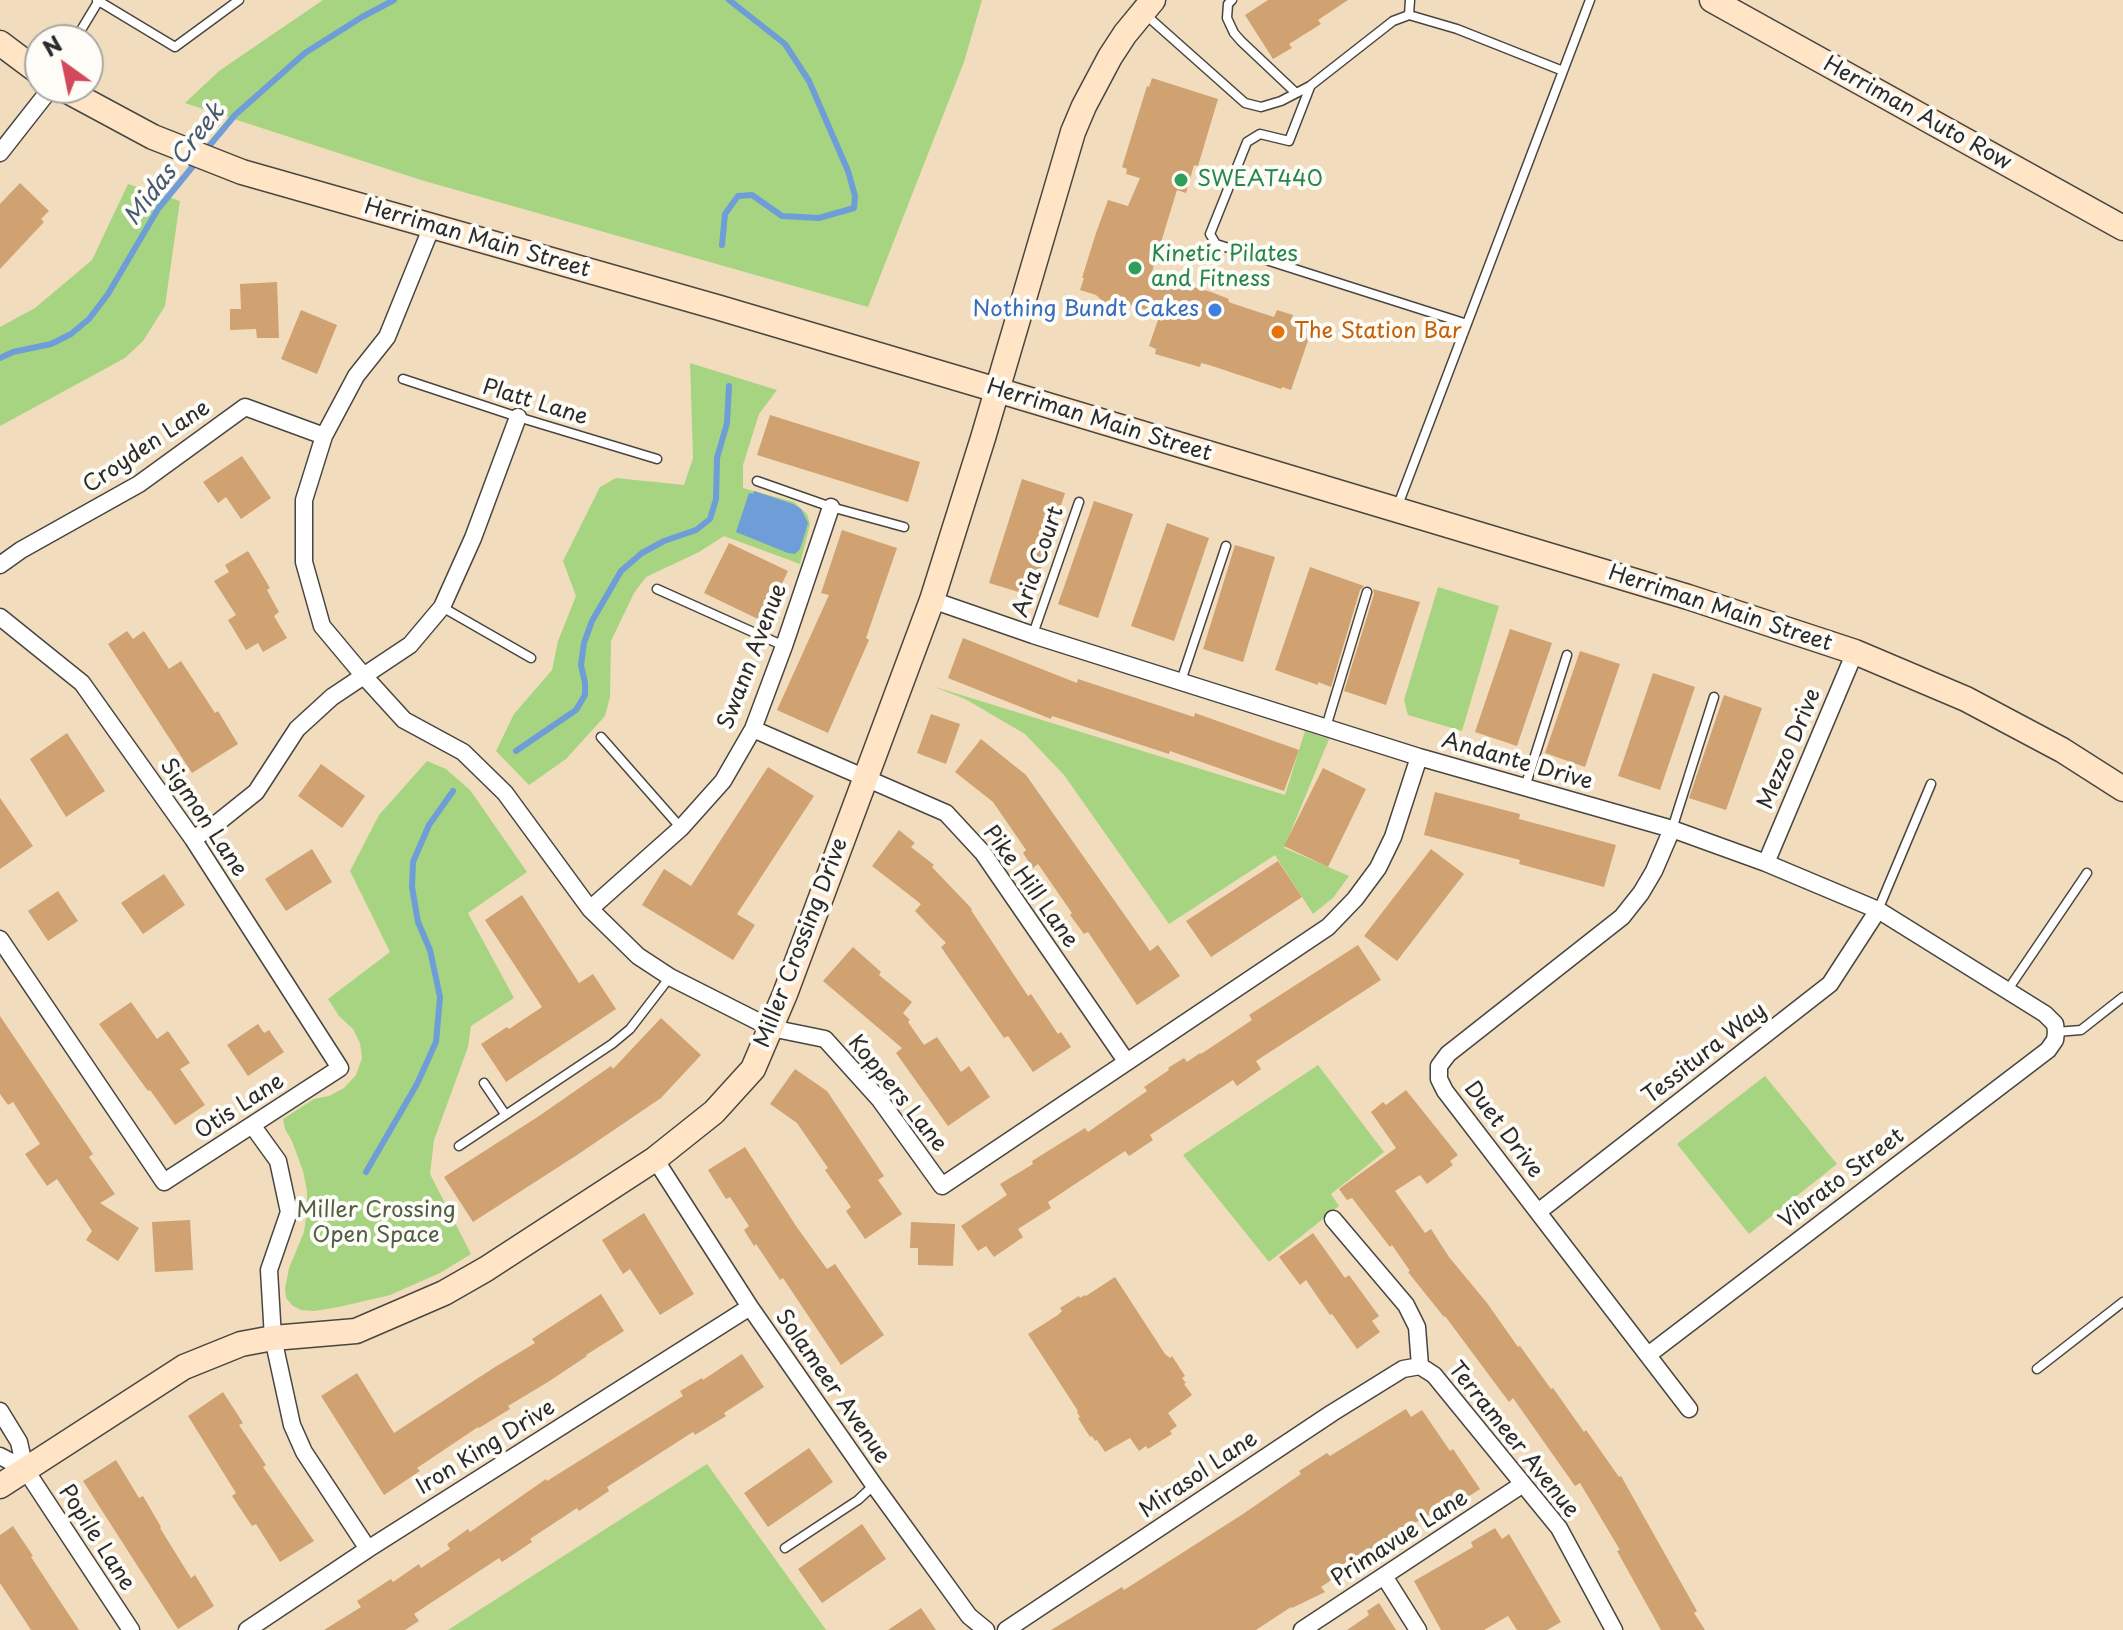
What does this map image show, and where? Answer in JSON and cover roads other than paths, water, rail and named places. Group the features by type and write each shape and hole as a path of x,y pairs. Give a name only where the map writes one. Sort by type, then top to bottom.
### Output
{"street":[{"name":"Herriman Auto Row","path":"1712,0 2123,228"},
{"name":"Miller Crossing Drive","path":"0,1486 184,1367 241,1344 356,1331 444,1293 655,1159 714,1112 753,1069 932,600 1073,132 1103,69 1148,6"},
{"path":"0,43 24,61"},
{"path":"0,153 38,104"},
{"name":"Herriman Main Street","path":"92,104 153,137 242,172 997,390 1688,597 1855,652 1966,699 2062,750 2123,789"},
{"name":"Koppers Lane","path":"432,226 387,337 356,376 324,436 304,500 304,562 322,626 404,720 463,752 505,793 590,909 638,956 670,977 771,1028 825,1039 880,1100 942,1186 1328,927 1355,899 1378,868 1393,837 1419,757"},
{"name":"Croyden Lane","path":"0,565 139,484 245,407 324,436"},
{"path":"193,839 256,792 297,729 332,697 410,645 442,607 473,538 518,417"},
{"name":"Swann Avenue","path":"590,909 681,828 723,781 753,729 831,507"},
{"name":"Andante Drive","path":"932,600 1419,757 1672,829 1766,863 1878,910 2045,1014 2055,1024 2056,1032"},
{"name":"Sigmon Lane","path":"0,617 82,683 193,839 340,1068"},
{"name":"Mezzo Drive","path":"1766,863 1855,652"},
{"name":"Pike Hill Lane","path":"753,729 946,813 983,853 1126,1061"},
{"name":"Duet Drive","path":"1672,829 1648,882 1622,917 1448,1054 1439,1066 1439,1079 1445,1091 1689,1409"},
{"name":"Tessitura Way","path":"1538,1212 1830,984 1878,910"},
{"name":"Otis Lane","path":"0,939 164,1182 340,1068"},
{"name":"Vibrato Street","path":"1648,1355 2042,1054 2055,1040 2056,1032"},
{"path":"252,1125 278,1161 289,1212 269,1270 273,1338 292,1425 304,1452 368,1549"},
{"name":"Solameer Avenue","path":"655,1159 750,1307 874,1485 969,1616 986,1630"},
{"path":"1333,1219 1406,1305 1417,1327 1420,1366"},
{"name":"Iron King Drive","path":"247,1630 368,1549 750,1307"},
{"name":"Terrameer Avenue","path":"1420,1366 1434,1375 1559,1528 1614,1630"},
{"name":"Mirasol Lane","path":"1006,1630 1332,1413 1403,1369 1420,1366"},
{"path":"0,1411 19,1442 25,1469"},
{"path":"0,1456 25,1469"},
{"name":"Popile Lane","path":"25,1469 131,1630"},
{"name":"Primavue Lane","path":"1302,1630 1523,1484"},
{"path":"1384,1576 1418,1630"}],"lane":[{"path":"84,24 98,1 175,47 239,0"},
{"path":"1232,0 1228,4 1227,18 1234,33 1296,93"},
{"path":"1409,15 1410,0"},
{"path":"1396,510 1590,0"},
{"path":"1148,6 1245,103 1261,107 1310,86 1393,21 1409,15 1457,29 1563,71"},
{"path":"1310,86 1289,141 1260,134 1247,142 1210,234 1216,244 1467,324"},
{"name":"Platt Lane","path":"403,379 657,459"},
{"path":"757,481 831,507 904,527"},
{"name":"Aria Court","path":"1033,635 1079,502"},
{"path":"1181,682 1226,546"},
{"path":"657,589 784,646"},
{"path":"1326,728 1367,592"},
{"path":"442,607 531,658"},
{"path":"1525,788 1567,655"},
{"path":"1672,829 1714,697"},
{"path":"601,737 681,828"},
{"path":"1878,910 1931,784"},
{"path":"2007,991 2087,873"},
{"path":"459,1146 612,1044 630,1029 670,977"},
{"path":"2056,1032 2081,1030 2123,997"},
{"path":"484,1083 505,1114"},
{"path":"2037,1369 2123,1302"},
{"path":"785,1548 858,1500 874,1485"}],"water":[{"path":"754,491 801,509 808,523 800,549 795,554 736,532 749,493 753,494"}],"waterway":[{"name":"Midas Creek","path":"205,151 235,115 305,53 394,0"},
{"path":"722,245 725,214 738,196 752,195 782,216 819,218 854,208 855,196 848,171 809,81 785,44 729,0"},
{"name":"Midas Creek","path":"0,358 51,344 71,334 89,319 108,294 158,209 198,160"},
{"path":"516,751 576,710 585,695 581,665 584,643 592,621 621,571 642,553 664,541 696,530 710,519 716,499 717,458 727,423 729,386"},
{"path":"366,1172 417,1084 436,1042 440,997 430,950 418,922 412,887 413,862 429,825 453,791"}],"place":[{"name":"SWEAT440","path":"1181,180"},
{"name":"Kinetic Pilates and Fitness","path":"1135,268"},
{"name":"Nothing Bundt Cakes","path":"1215,310"},
{"name":"The Station Bar","path":"1278,332"}],"park label":[{"name":"Miller Crossing Open Space","path":"376,1224"}]}
